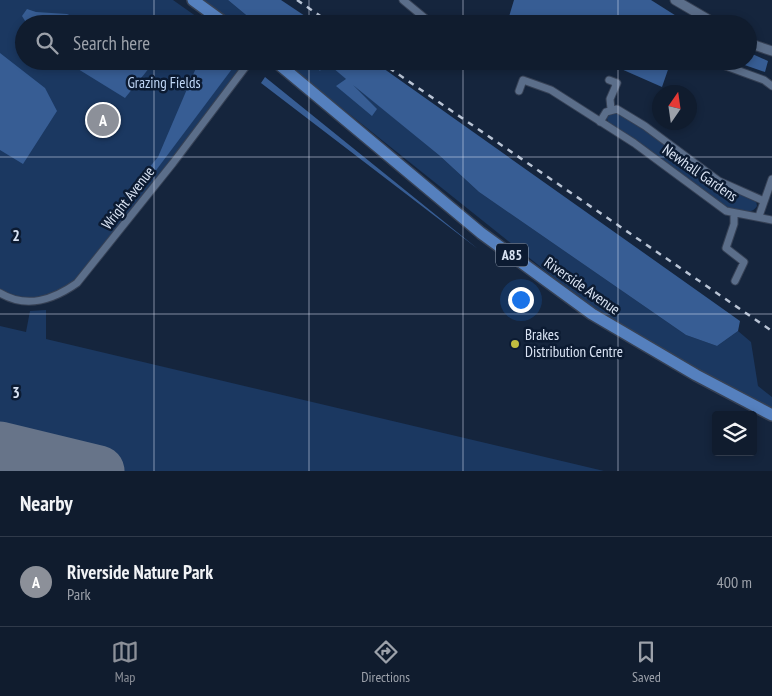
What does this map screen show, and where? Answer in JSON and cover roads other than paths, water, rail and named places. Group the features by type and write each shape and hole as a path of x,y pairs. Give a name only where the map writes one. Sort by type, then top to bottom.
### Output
{"main road":[{"path":"192,0 213,15"},
{"name":"Riverside Avenue","path":"287,70 481,233 592,314 696,375 772,415"}],"street":[{"path":"403,0 421,15"},
{"path":"412,7 417,0"},
{"path":"675,0 701,15"},
{"path":"757,47 772,52"},
{"name":"Wright Avenue","path":"0,293 10,299 40,302 63,293 77,283 167,171 243,70"},
{"path":"737,70 764,80 772,86"},
{"name":"Newhall Gardens","path":"519,91 523,80 551,90 634,143 726,211 772,220"},
{"path":"600,122 611,109 610,100 617,83 609,80"},
{"name":"Newhall Gardens","path":"611,109 617,109 645,126 719,181 764,201"},
{"path":"758,216 772,179"},
{"name":"Newhall Gardens","path":"734,214 734,224 726,248 744,262 735,281"}],"railway":[{"path":"297,0 319,15"},
{"path":"392,70 772,331"}],"place":[{"name":"Riverside Nature Park","path":"103,120"},
{"name":"Brakes Distribution Centre","path":"515,344"}],"park label":[{"name":"Grazing Fields","path":"164,83"}]}
